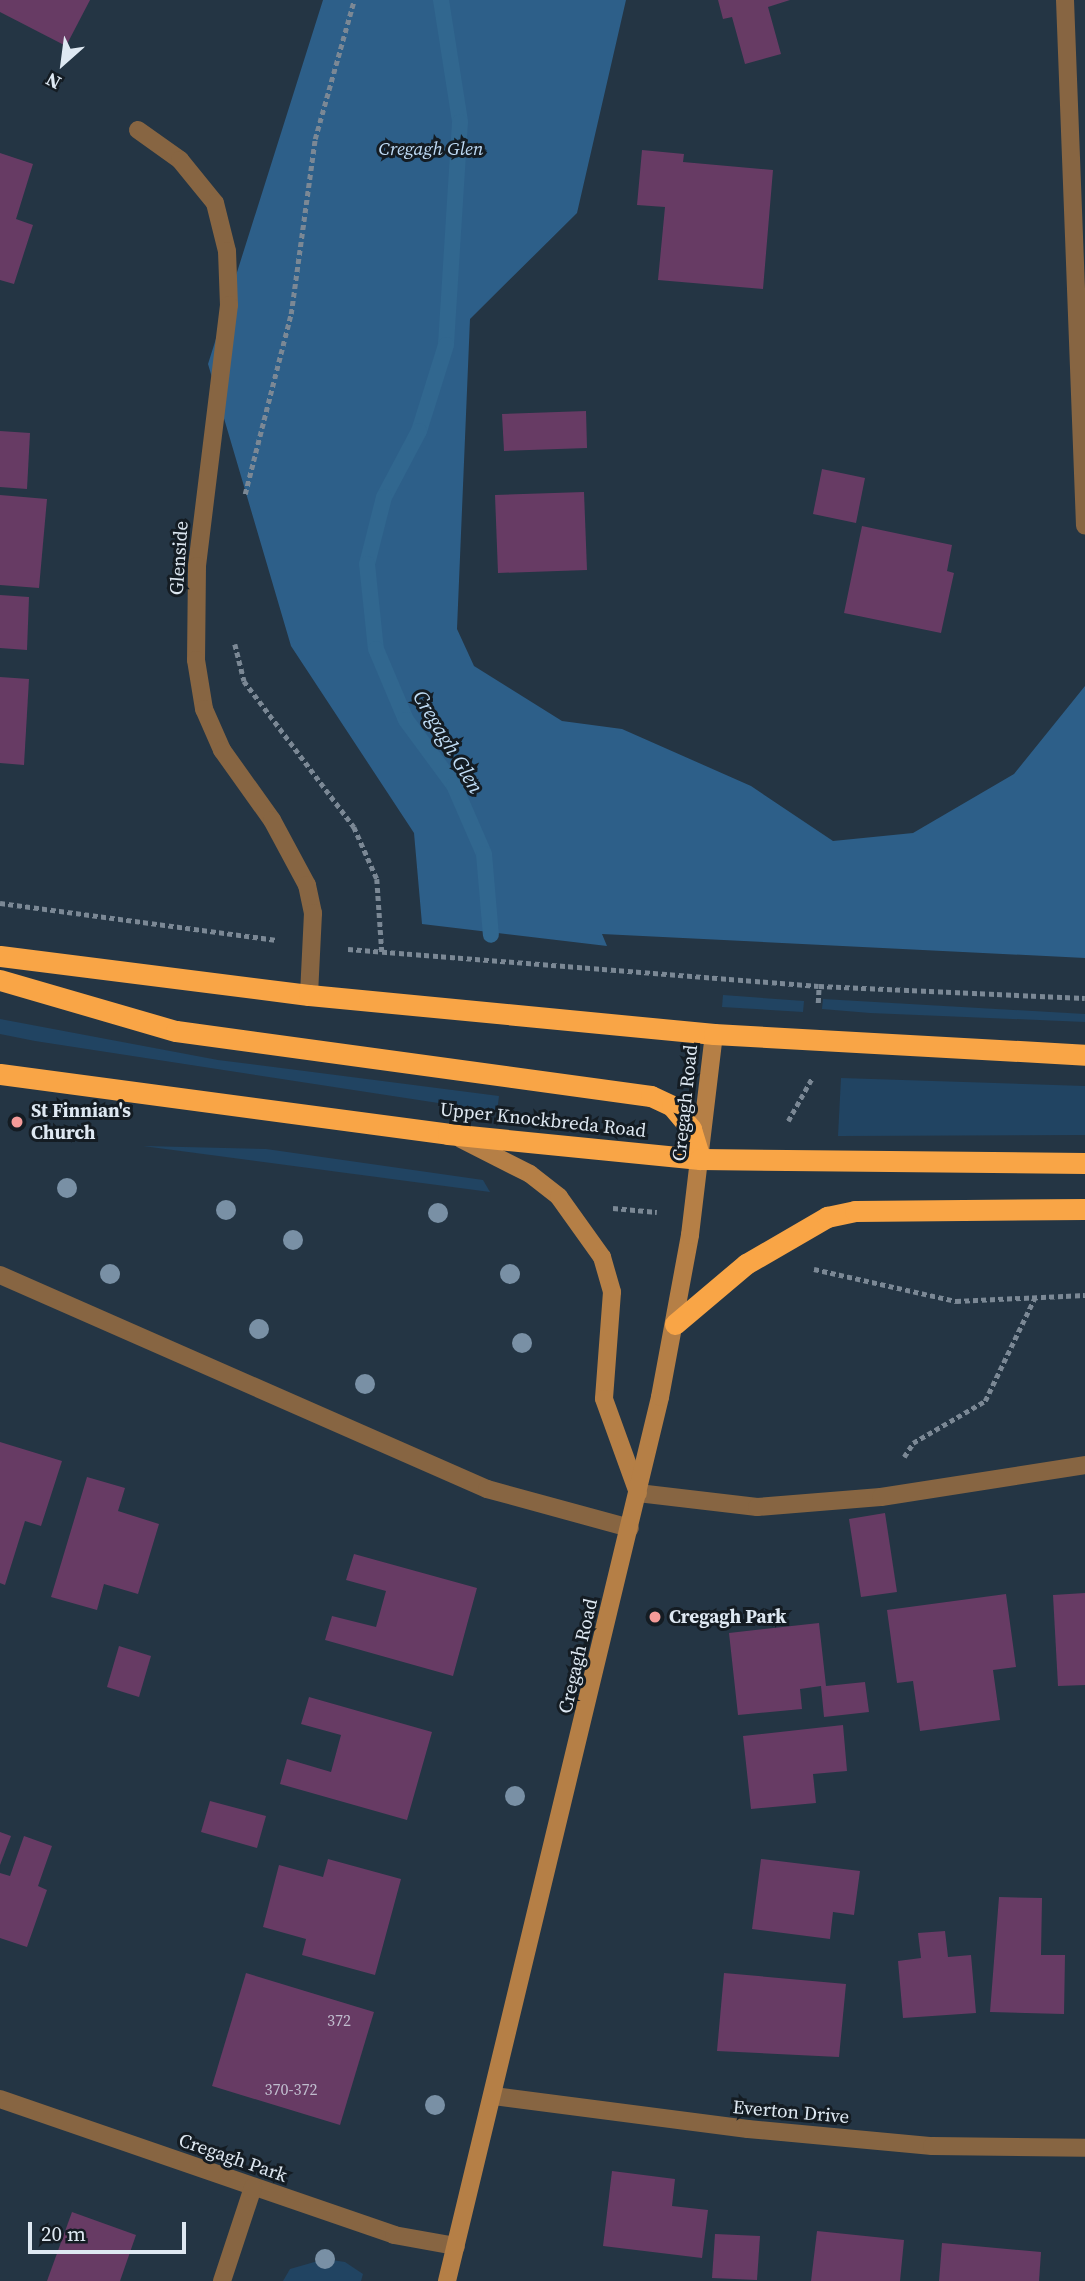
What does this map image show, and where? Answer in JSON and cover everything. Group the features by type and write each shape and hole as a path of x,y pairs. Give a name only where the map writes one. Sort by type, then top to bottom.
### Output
{"highway":[{"path":"0,956 309,995 714,1034 815,1042 1085,1055"},
{"path":"0,980 176,1031 651,1096 672,1106 691,1129 700,1159"},
{"name":"Upper Knockbreda Road","path":"0,1074 447,1134 700,1159 1085,1163"},
{"path":"675,1324 747,1264 827,1217 855,1211 1085,1209"}],"street":[{"path":"1065,0 1085,526"},
{"name":"Glenside","path":"138,130 180,160 215,203 227,251 229,305 197,566 196,660 204,709 222,750 272,820 307,885 314,944 309,995"},
{"name":"Cregagh Road","path":"447,2281 630,1528 675,1324 700,1159 714,1034"},
{"path":"447,1134 530,1174 559,1197 602,1256 612,1293 604,1399 638,1493 727,1507 881,1497 1085,1465"},
{"path":"0,1275 462,1479 630,1528"},
{"name":"Everton Drive","path":"494,2096 761,2131 932,2146 1085,2148"},
{"name":"Cregagh Park","path":"0,2099 394,2235 456,2246"},
{"path":"222,2281 253,2187"}],"path":[{"path":"243,503 291,314 316,139 354,0"},
{"path":"232,630 244,681 354,827 377,879 382,953"},
{"path":"0,903 382,953 819,986 1085,998"},
{"path":"781,1161 783,1128 811,1087 819,986"},
{"path":"813,1268 956,1301 1085,1295"},
{"path":"881,1497 913,1443 985,1401 1035,1297"}],"shaded area":[{"path":"723,995 804,1001 803,1012 722,1007"},
{"path":"823,999 1085,1014 1085,1022 822,1009"},
{"path":"0,1019 218,1060 499,1096 497,1112 35,1041 0,1034"},
{"path":"841,1078 1085,1086 1085,1135 838,1136"},
{"path":"143,1146 266,1149 483,1180 490,1192"},
{"path":"325,2259 345,2262 363,2274 361,2281 283,2281 290,2269"}],"green space":[{"name":"Cregagh Glen","path":"323,0 626,0 577,213 470,319 457,629 474,666 562,721 622,729 751,786 833,841 913,833 1014,774 1085,686 1085,958 602,934 607,946 422,924 414,833 291,646 208,364"}],"building":[{"path":"0,0 90,0 66,46 0,12"},
{"path":"718,0 790,0 768,7 781,54 745,64 732,17 723,19"},
{"path":"642,150 684,154 683,162 773,170 763,289 658,280 665,207 637,205"},
{"path":"0,153 33,164 16,219 33,225 14,284 0,280"},
{"path":"586,411 587,448 504,451 502,414"},
{"path":"0,431 30,433 27,489 0,487"},
{"path":"822,469 865,478 856,523 813,514"},
{"path":"584,492 587,570 498,573 495,495"},
{"path":"0,495 47,499 39,588 0,585"},
{"path":"862,526 952,545 947,571 954,573 941,633 844,613"},
{"path":"0,595 29,597 27,650 0,648"},
{"path":"0,677 29,679 24,765 0,763"},
{"path":"0,1442 62,1461 41,1526 25,1521 5,1585 0,1583"},
{"path":"87,1477 125,1488 118,1511 159,1524 138,1594 104,1584 97,1610 51,1597"},
{"path":"885,1513 897,1592 861,1597 849,1519"},
{"path":"354,1554 477,1588 453,1676 325,1640 332,1616 376,1627 386,1591 346,1580"},
{"path":"1085,1593 1085,1685 1058,1686 1053,1595"},
{"path":"1006,1594 1016,1667 993,1670 1000,1720 920,1731 913,1681 897,1683 887,1610"},
{"path":"819,1623 826,1686 865,1682 869,1712 824,1717 821,1686 800,1689 802,1709 738,1715 729,1633"},
{"path":"119,1646 151,1656 139,1697 107,1687"},
{"path":"309,1697 432,1732 407,1820 280,1784 287,1759 331,1772 341,1735 301,1724"},
{"path":"843,1725 847,1771 813,1774 816,1803 751,1809 743,1736"},
{"path":"210,1801 266,1816 257,1848 201,1832"},
{"path":"0,1832 11,1836 0,1865"},
{"path":"24,1836 52,1846 38,1886 47,1890 27,1947 0,1938 0,1873 10,1876"},
{"path":"328,1859 401,1879 375,1975 302,1955 306,1939 263,1927 279,1865 323,1877"},
{"path":"761,1859 860,1871 854,1915 833,1912 830,1939 752,1929"},
{"path":"999,1897 1042,1898 1041,1955 1065,1955 1064,2014 990,2012"},
{"path":"945,1931 948,1957 971,1955 976,2013 903,2018 898,1961 921,1958 918,1933"},
{"path":"246,1973 374,2012 340,2125 212,2086"},
{"path":"724,1973 846,1984 839,2057 717,2051"},
{"path":"612,2171 675,2179 672,2206 708,2210 702,2258 603,2246"},
{"path":"72,2212 136,2235 120,2281 47,2281"},
{"path":"817,2231 904,2240 900,2281 811,2281"},
{"path":"715,2234 760,2236 757,2280 712,2278"},
{"path":"942,2243 1041,2252 1039,2281 939,2281"}],"waterway":[{"name":"Cregagh Glen","path":"441,0 460,122 446,345 419,431 384,497 367,564 376,649 406,720 454,785 484,854 491,935"}],"place":[{"name":"St Finnian's Church","path":"17,1122"},
{"name":"Cregagh Park","path":"655,1617"}]}
